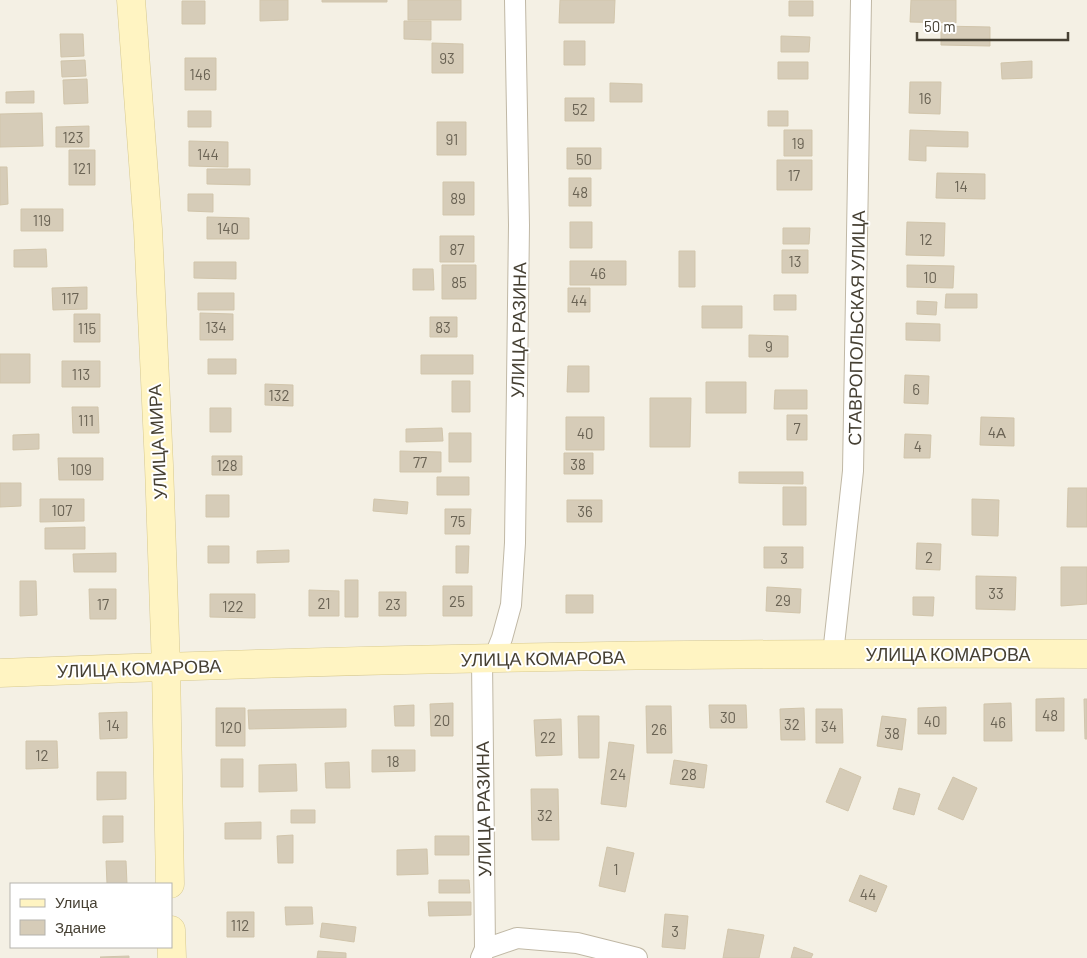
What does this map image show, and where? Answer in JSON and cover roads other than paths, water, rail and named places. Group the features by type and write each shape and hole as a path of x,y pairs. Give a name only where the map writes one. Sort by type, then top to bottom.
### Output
{"main road":[{"name":"УЛИЦА МИРА","path":"131,0 148,229 166,667 170,883"},
{"name":"УЛИЦА КОМАРОВА","path":"0,673 488,659 834,654 1087,654"}],"street":[{"name":"УЛИЦА РАЗИНА","path":"483,954 488,659 502,638 511,605 515,543 519,225 514,0"},
{"name":"СТАВРОПОЛЬСКАЯ УЛИЦА","path":"834,654 853,471 861,0"},
{"path":"483,954 516,938 577,943 636,958"}]}
